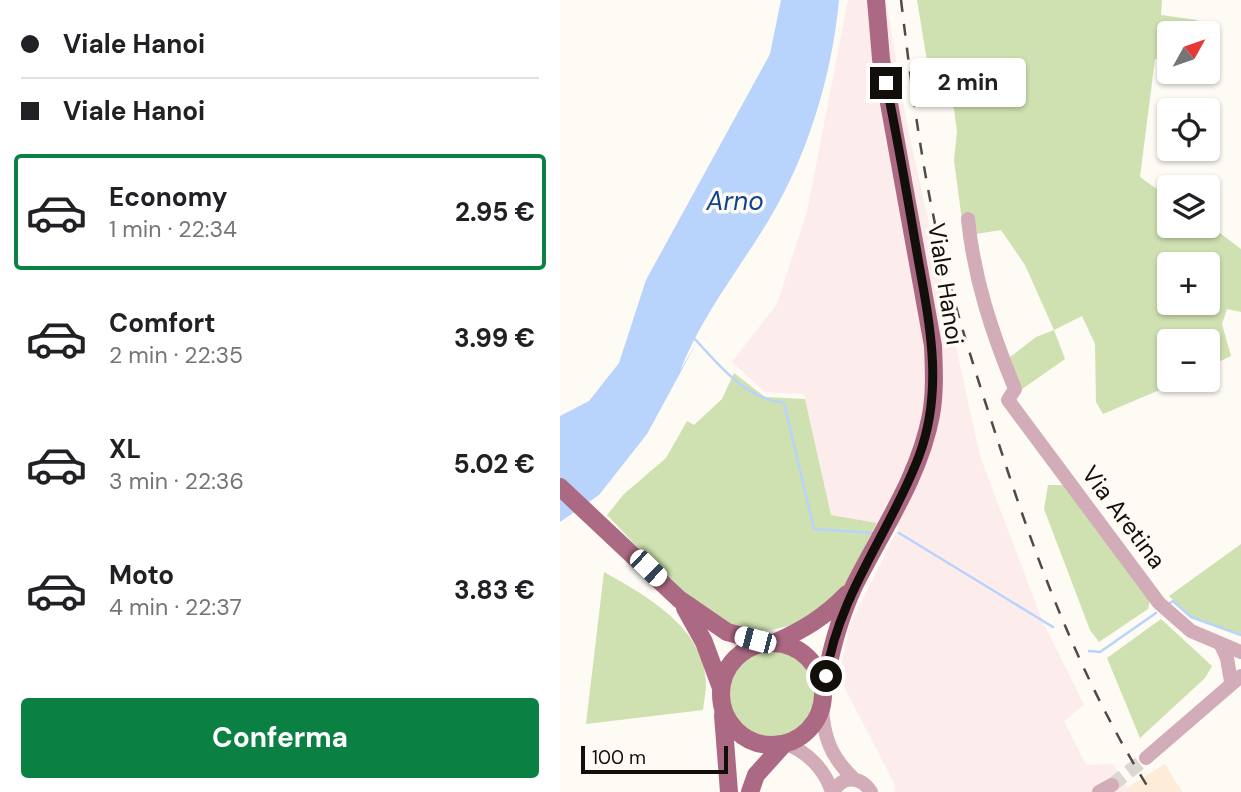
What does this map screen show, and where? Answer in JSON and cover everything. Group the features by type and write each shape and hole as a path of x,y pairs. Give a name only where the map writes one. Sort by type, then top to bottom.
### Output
{"main road":[{"name":"Viale Hanoi","path":"750,792 756,775 785,744 809,729 823,700 837,627 855,586 905,492 931,415 933,346 881,60 876,0"},
{"path":"560,487 679,599 727,632 771,643"},
{"name":"Viale Hanoi","path":"721,688 732,662 754,646 771,643 806,629 831,611 855,586"},
{"path":"679,599 704,642 721,688 729,792"},
{"name":"Viale Hanoi","path":"771,643 803,654 814,665 823,700"},
{"path":"723,708 729,722 753,742 785,744"}],"street":[{"name":"Via Aretina","path":"968,219 972,260 985,311 1015,389 1007,400 1159,603 1191,631 1241,652"},
{"path":"1146,758 1236,679 1221,645"},
{"name":"Viale Hanoi","path":"823,700 823,727 829,749 854,779 871,791"},
{"path":"785,744 810,759 821,771 832,792 841,782 854,779"}],"shaded area":[{"path":"848,0 886,0 907,124 980,456 1042,620 1084,705 1064,721 1086,765 1113,764 1130,792 894,792 895,785 839,677 849,627 899,527 831,515 804,394 765,392 732,362 777,304 807,212"},
{"path":"1165,764 1182,792 1130,792 1127,788"}],"green space":[{"path":"917,0 1162,0 1161,15 1197,20 1157,21 1157,59 1140,177 1157,189 1157,238 1220,238 1220,233 1241,249 1241,312 1227,309 1222,324 1231,356 1220,361 1220,329 1157,329 1157,391 1103,414 1096,402 1095,344 1082,316 1054,330 1025,265 1001,230 964,236 954,160 957,132 954,109 948,96 930,79"},
{"path":"1054,330 1065,359 1018,392 1005,361 1036,337"},
{"path":"734,373 765,397 805,399 831,515 877,523 848,579 827,606 790,625 761,631 733,628 706,612 661,572 607,515 624,494 666,458 687,421 694,425 722,399"},
{"path":"1048,485 1063,485 1150,601 1148,609 1099,642 1090,630 1044,509"},
{"path":"1241,544 1241,635 1191,617 1169,596"},
{"path":"604,572 654,603 684,630 703,663 706,683 703,710 586,724"},
{"path":"1161,619 1212,666 1205,678 1140,738 1107,658"},
{"path":"772,651 788,655 802,664 811,678 815,694 811,710 802,724 788,733 772,737 756,733 742,724 733,710 729,694 733,678 742,664 756,655"}],"water":[{"name":"Arno","path":"781,0 839,0 824,87 806,144 767,223 698,332 680,371 697,342 647,434 599,495 560,522 560,416 589,401 619,363 646,280 770,54"}],"waterway":[{"path":"693,337 744,387 757,395 784,403 814,529 873,533"},
{"path":"899,533 1053,627"},
{"path":"1170,603 1173,601 1191,617 1241,635"},
{"path":"1089,651 1100,652 1156,613"}],"tunnel":[{"path":"1112,785 1146,758"}],"railway":[{"path":"901,0 917,123 933,216 980,386 1021,511 1069,635 1107,715 1151,792"}],"route":[{"path":"826,676 837,627 855,586 905,492 931,415 933,346 886,83"}]}
